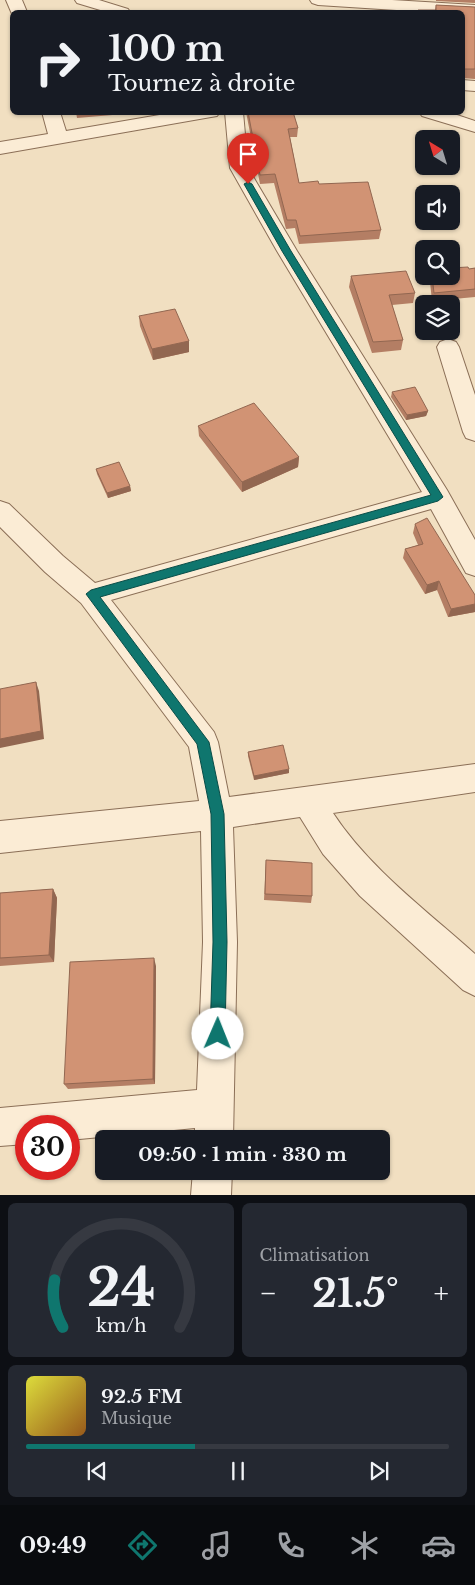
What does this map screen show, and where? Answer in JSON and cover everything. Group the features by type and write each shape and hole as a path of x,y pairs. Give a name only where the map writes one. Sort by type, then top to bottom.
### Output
{"street":[{"path":"83,0 116,10"},
{"path":"318,0 369,5 475,10"},
{"path":"53,115 59,139"},
{"path":"0,148 194,115"},
{"path":"234,115 239,168 292,260 438,497 475,565"},
{"path":"437,115 475,127"},
{"path":"448,347 475,432"},
{"path":"91,594 438,497"},
{"path":"0,511 54,564 91,594 203,742 217,814 220,942 215,1123 0,1127"},
{"path":"0,836 217,814 475,778"},
{"path":"308,802 334,843 372,884 475,978"},
{"path":"212,1195 213,1180"}],"building":[{"path":"436,5 475,7 475,69 465,69 465,10 436,10"},
{"path":"249,115 294,115 298,128 288,129 299,183 318,181 319,184 368,182 381,230 300,236 296,220 287,220 275,174 260,175"},
{"path":"460,267 475,268 475,289 434,293 433,285 460,285"},
{"path":"406,271 415,293 389,295 403,340 373,342 351,276"},
{"path":"175,309 189,341 152,349 139,316"},
{"path":"415,387 428,411 407,415 392,392"},
{"path":"254,403 299,457 242,482 198,426"},
{"path":"119,462 130,486 107,493 96,469"},
{"path":"427,518 475,595 475,604 451,609 439,581 427,585 405,549 423,544 415,524"},
{"path":"36,682 41,731 0,739 0,689"},
{"path":"283,745 289,769 254,776 248,752"},
{"path":"266,860 312,863 312,896 265,894"},
{"path":"53,889 49,955 0,958 0,893"},
{"path":"154,958 153,1079 64,1084 70,962"}],"route":[{"path":"218,1034 220,942 217,814 203,742 91,594 438,497 248,184"}]}
